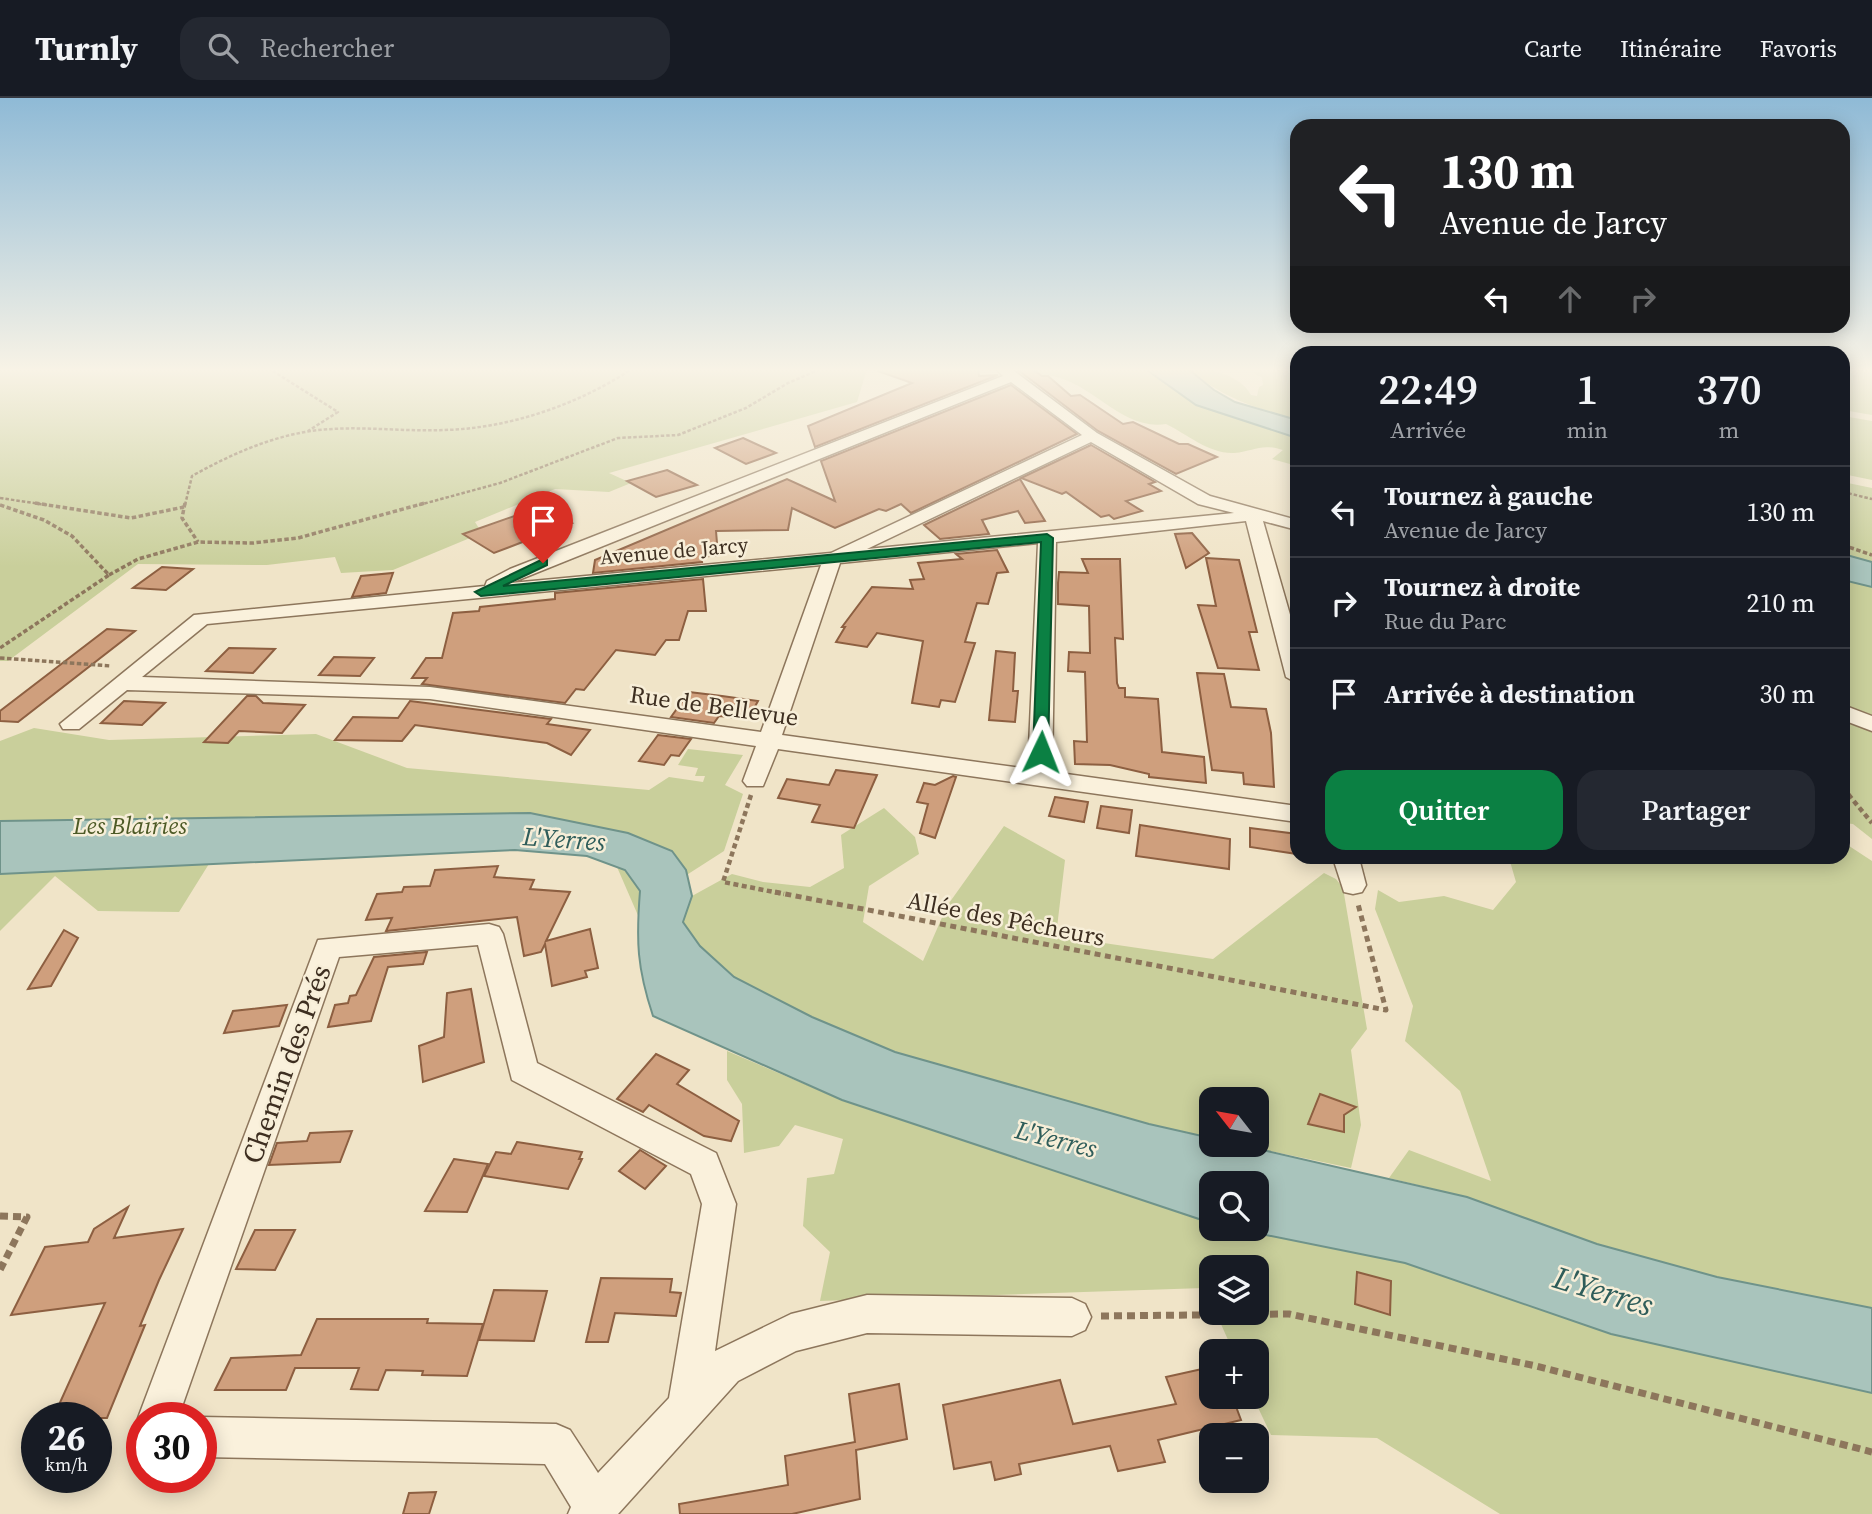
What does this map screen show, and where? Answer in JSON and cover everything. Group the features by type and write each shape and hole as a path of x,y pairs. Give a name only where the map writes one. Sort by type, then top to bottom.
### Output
{"street":[{"path":"481,592 517,573 857,434"},
{"path":"1089,434 1204,500 1290,523"},
{"path":"755,780 771,741 832,559 1092,436"},
{"path":"1253,515 1290,651"},
{"name":"Avenue de Jarcy","path":"71,724 201,619 1047,538 1253,515"},
{"path":"1040,778 1047,538"},
{"name":"Rue de Bellevue","path":"121,683 430,692 1290,813"},
{"path":"1850,715 1872,724"},
{"path":"1348,864 1353,885"},
{"name":"Chemin des Prés","path":"164,1402 328,947 489,933 523,1071 704,1164 719,1203 687,1408"},
{"path":"217,1437 556,1444 592,1511 724,1367 791,1333 867,1314 1072,1317"}],"path":[{"path":"198,542 182,518 192,476 228,456 294,434"},
{"path":"0,648 109,575 138,559 198,542 253,543 298,538 500,483 559,463 618,438 680,434"},
{"path":"1850,494 1872,499"},
{"path":"0,498 131,518 184,507"},
{"path":"0,505 44,520 72,536 109,575"},
{"path":"1850,547 1872,555"},
{"path":"0,658 140,668"},
{"name":"Allée des Pêcheurs","path":"755,780 723,882 1386,1010 1353,885"},
{"path":"1850,796 1872,823"},
{"path":"0,1216 27,1217 0,1269"},
{"path":"1072,1317 1289,1314 1536,1366 1872,1452"}],"green space":[{"path":"0,434 745,434 609,473 631,483 609,492 555,489 475,522 482,533 393,570 341,573 335,557 267,565 138,564 8,661 0,661"},
{"path":"1183,434 1285,434 1290,436 1290,464 1272,459 1283,450 1269,447 1234,453 1198,443"},
{"path":"1850,434 1872,434 1872,480 1850,475"},
{"path":"1850,483 1872,488 1872,562 1850,556"},
{"path":"1850,582 1872,587 1872,839 1850,824"},
{"name":"Les Blairies","path":"34,728 109,740 316,734 407,768 649,790 669,777 703,782 705,776 695,776 698,768 678,765 688,749 743,755 725,785 743,794 724,851 657,894 640,920 607,844 212,859 179,912 98,911 55,876 0,931 0,741"},
{"path":"884,808 915,837 919,854 869,886 863,922 923,961 947,906 1004,826 1065,860 1056,936 1213,959 1324,873 1336,879 1343,888 1367,1029 1351,1050 1361,1125 1351,1168 1269,1151 1269,1087 1199,1087 1199,1135 1149,1124 895,1052 812,1017 734,977 700,946 683,922 692,896 732,874 763,882 810,887 844,868 841,835"},
{"path":"1850,847 1872,861 1872,1308 1717,1277 1597,1244 1467,1197 1389,1178 1409,1150 1491,1181 1460,1091 1405,1041 1413,1006 1375,909 1378,890 1399,902 1444,896 1493,910 1516,882 1511,864 1850,864"},
{"path":"727,1051 842,1100 1199,1219 1199,1241 1269,1241 1269,1236 1405,1263 1611,1334 1872,1393 1872,1514 1500,1514 1377,1438 1271,1435 1269,1423 1265,1423 1259,1409 1269,1409 1269,1339 1228,1339 1221,1325 1269,1325 1269,1255 1199,1255 1199,1288 820,1301 830,1252 803,1226 807,1178 834,1174 843,1139 795,1125 779,1146 744,1153 742,1104 727,1080"}],"water":[{"path":"1850,556 1872,562 1872,587 1850,582"},
{"name":"L'Yerres","path":"530,813 628,833 672,851 686,870 692,896 683,922 700,946 734,977 812,1017 895,1052 1149,1124 1199,1135 1199,1157 1269,1157 1269,1151 1467,1197 1597,1244 1717,1277 1872,1308 1872,1393 1611,1334 1405,1263 1269,1236 1269,1171 1199,1171 1199,1219 842,1100 653,1016 639,954 640,891 625,870 587,856 515,850 0,874 0,821"}],"building":[{"path":"811,434 848,434 815,447"},
{"path":"888,434 1077,434 911,513 901,504 886,511 879,509 835,528 792,508 788,530 716,531 718,555 701,557 702,562 593,573 595,560 787,479 835,501 821,461"},
{"path":"1104,434 1158,434 1217,457 1176,474"},
{"path":"743,438 776,453 746,464 715,448"},
{"path":"1091,445 1155,482 1149,484 1161,491 1126,501 1142,511 1114,519 1109,515 1101,517 1066,492 1062,494 1021,478"},
{"path":"667,470 697,485 656,497 627,481"},
{"path":"1020,479 1045,521 1025,523 1018,511 982,520 989,534 940,539 924,525"},
{"path":"543,506 572,523 494,553 463,534"},
{"path":"1192,533 1209,553 1186,568 1175,534"},
{"path":"997,550 1008,572 997,573 988,604 977,603 965,642 975,643 955,702 941,700 939,707 912,703 923,641 877,633 867,647 836,642 845,627 842,627 872,587 913,589 910,580 924,579 918,563 962,559 956,554"},
{"path":"1206,558 1239,560 1257,632 1249,632 1259,670 1218,668 1198,605 1216,606"},
{"path":"1082,559 1120,559 1123,639 1115,638 1117,683 1119,688 1125,688 1125,697 1158,699 1162,752 1204,757 1206,783 1149,777 1149,774 1110,765 1075,764 1074,741 1087,742 1085,672 1068,671 1069,652 1090,653 1089,606 1058,604 1058,583 1059,572 1088,573"},
{"path":"162,567 193,569 166,590 133,588"},
{"path":"393,573 386,593 352,597 361,576"},
{"path":"703,579 706,611 688,611 679,640 666,640 655,655 616,650 584,690 576,689 565,703 422,684 427,678 412,678 426,658 442,658 453,613 479,611 480,607 555,599 555,593"},
{"path":"107,629 135,631 18,722 0,721 0,711"},
{"path":"229,648 275,649 253,673 206,671"},
{"path":"996,651 1015,653 1013,691 1018,691 1015,722 989,720"},
{"path":"334,657 374,658 360,676 319,675"},
{"path":"1197,673 1224,674 1231,707 1266,709 1271,733 1274,787 1244,784 1243,773 1212,770"},
{"path":"689,692 758,701 748,719 719,716 714,723 671,717"},
{"path":"247,696 256,696 263,703 305,705 282,733 239,731 228,743 204,742"},
{"path":"124,701 165,703 142,725 101,723"},
{"path":"410,701 551,719 547,724 590,730 571,755 547,743 415,725 402,741 335,740 353,717 398,718"},
{"path":"658,735 691,739 679,756 671,755 664,765 639,761"},
{"path":"836,770 877,775 854,828 812,822 820,805 778,798 787,779 829,785"},
{"path":"956,777 935,838 920,833 928,804 917,802 924,783 935,785"},
{"path":"1055,797 1088,802 1084,822 1049,816"},
{"path":"1101,806 1132,810 1129,833 1097,828"},
{"path":"1140,825 1230,839 1229,869 1136,856"},
{"path":"1250,828 1290,833 1290,853 1250,847"},
{"path":"498,866 494,877 534,880 530,889 570,892 546,941 590,929 598,968 585,971 587,977 552,986 545,944 541,952 524,956 517,917 386,931 392,918 366,920 377,894 402,892 404,887 430,886 435,870"},
{"path":"64,930 78,938 51,986 28,989"},
{"path":"427,952 423,964 388,967 371,1021 328,1027 335,1005 348,1003 350,996 356,995 374,957"},
{"path":"471,989 484,1062 423,1082 419,1046 444,1037 447,993"},
{"path":"287,1005 279,1026 224,1033 233,1011"},
{"path":"656,1054 689,1070 677,1084 739,1121 731,1141 704,1136 649,1105 643,1112 617,1099"},
{"path":"1320,1094 1356,1107 1344,1115 1344,1132 1308,1124"},
{"path":"352,1131 340,1162 269,1165 277,1143 307,1141 310,1133"},
{"path":"517,1142 582,1152 579,1159 582,1159 568,1189 484,1176 496,1152 511,1154"},
{"path":"640,1150 666,1166 645,1189 619,1171"},
{"path":"454,1159 488,1164 467,1212 425,1211"},
{"path":"128,1207 114,1238 183,1229 140,1326 145,1325 112,1406 112,1402 60,1402 105,1303 11,1315 45,1247 88,1242 94,1229"},
{"path":"255,1230 295,1230 275,1270 236,1269"},
{"path":"1357,1272 1391,1281 1390,1315 1355,1304"},
{"path":"601,1278 672,1279 670,1292 681,1293 676,1316 615,1313 608,1342 586,1342"},
{"path":"494,1290 547,1291 534,1341 479,1340"},
{"path":"317,1319 428,1319 427,1323 483,1324 467,1376 422,1375 423,1371 386,1370 378,1390 351,1389 359,1368 295,1368 286,1390 215,1390 231,1358 301,1355"},
{"path":"1199,1370 1199,1409 1237,1409 1241,1420 1229,1423 1199,1423 1199,1430 1158,1440 1165,1462 1118,1471 1110,1446 1019,1464 1021,1474 995,1480 991,1462 954,1469 943,1405 1060,1380 1073,1424 1176,1404 1166,1377"},
{"path":"899,1384 907,1439 856,1450 860,1499 792,1514 680,1514 679,1504 788,1485 785,1456 855,1442 849,1394"},
{"path":"436,1492 429,1514 403,1514 409,1493"}],"route":[{"path":"543,563 481,592 1047,538 1041,752"}]}
